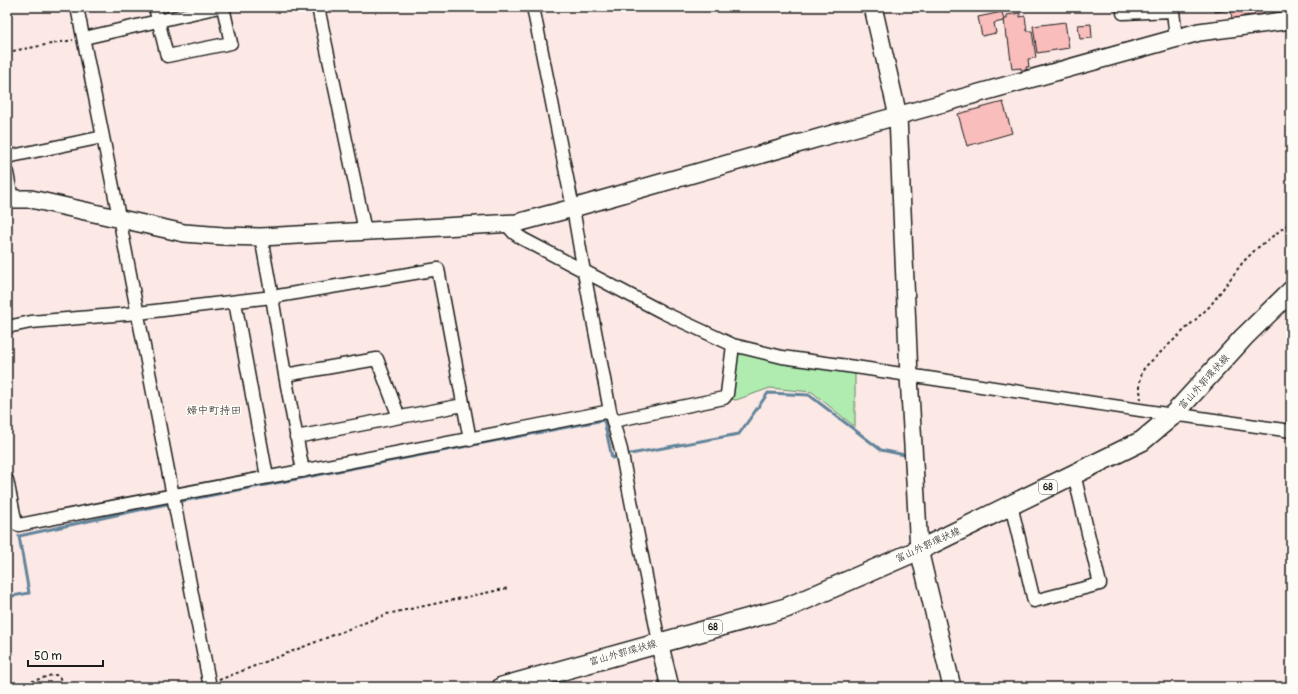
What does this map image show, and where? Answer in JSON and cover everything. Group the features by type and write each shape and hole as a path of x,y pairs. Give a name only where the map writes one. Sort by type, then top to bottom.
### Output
{"main road":[{"name":"富山外郭環状線","path":"502,687 659,642 786,608 919,550 1142,441 1173,416 1244,337 1291,291"}],"street":[{"path":"77,7 210,685"},
{"path":"155,7 166,56 231,43 223,7"},
{"path":"84,38 219,7"},
{"path":"318,7 365,231"},
{"path":"533,7 574,208 584,272 611,416 621,450 659,642 670,687"},
{"path":"873,7 898,116 909,376 919,550 952,687"},
{"path":"1123,13 1172,11 1176,39"},
{"path":"7,173 9,199 31,199 184,233 261,237 517,222 574,208 1199,32 1291,20"},
{"path":"7,157 103,137"},
{"path":"504,223 514,233 523,239 584,272 664,314 733,345 782,357 1173,416 1187,416 1291,432"},
{"path":"261,237 303,470"},
{"path":"7,327 31,322 138,313 235,302 438,269 470,440"},
{"path":"235,302 267,477"},
{"path":"7,480 16,524 19,525 303,470 470,440 724,398 727,394 733,345"},
{"path":"285,375 378,359 399,417"},
{"path":"296,437 463,405"},
{"path":"1011,505 1034,601 1100,584 1074,474"}],"path":[{"path":"7,52 84,38"},
{"path":"1142,411 1140,385 1141,374 1145,367 1210,306 1243,262 1256,249 1291,222"},
{"path":"210,685 387,614 509,588"},
{"path":"14,687 56,675 60,678 60,687"}],"green space":[{"path":"741,352 767,360 855,372 855,427 812,392 770,388 736,400 731,399 735,357"}],"building":[{"path":"1215,7 1263,7 1264,14 1243,16 1243,19 1232,20 1231,10 1215,12"},
{"path":"1002,12 1004,21 994,23 996,33 982,36 978,17"},
{"path":"1020,13 1020,17 1025,16 1027,31 1032,31 1036,58 1028,59 1029,67 1026,67 1027,70 1021,70 1021,68 1012,69 1008,38 1006,38 1004,19 1007,19 1007,15"},
{"path":"1065,22 1069,48 1037,53 1033,26"},
{"path":"1091,24 1092,38 1080,39 1078,25"},
{"path":"1003,102 1012,133 967,146 958,114"}],"waterway":[{"path":"625,455 739,434 768,393 809,395 881,450 905,455"},
{"path":"182,501 604,420 612,458 620,456"},
{"path":"7,597 29,593 19,536 167,504"},
{"path":"563,687 565,679"}],"district":[{"name":"婦中町持田","path":"214,410"}]}
